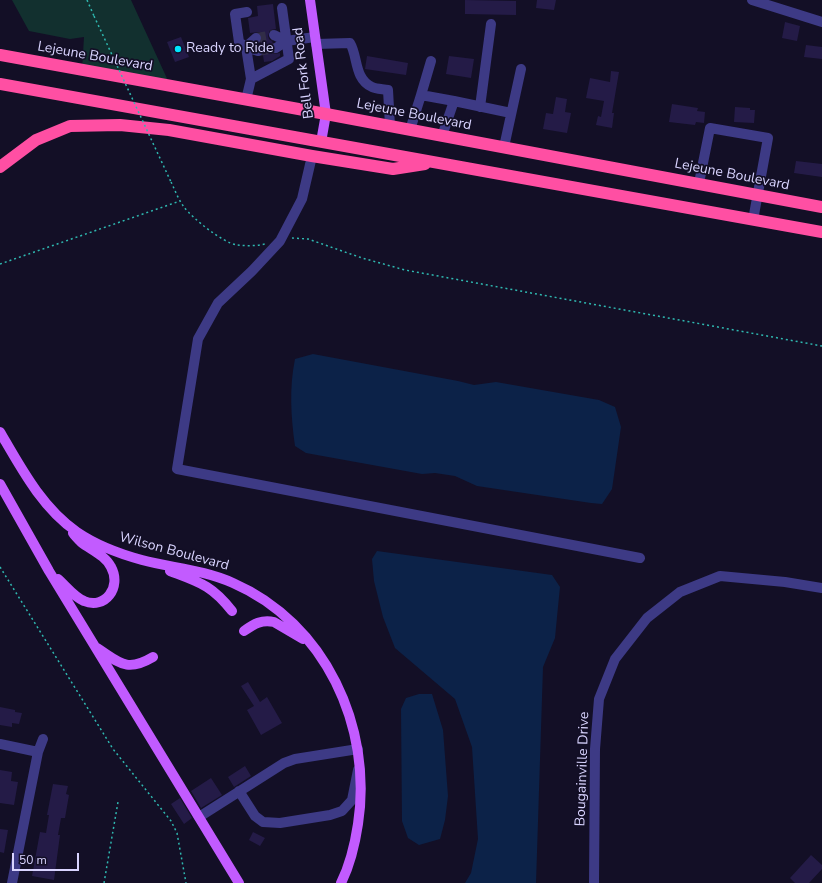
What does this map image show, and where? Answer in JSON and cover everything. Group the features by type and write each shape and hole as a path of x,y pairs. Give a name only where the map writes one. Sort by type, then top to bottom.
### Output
{"highway":[{"name":"Lejeune Boulevard","path":"0,55 326,114 822,207"},
{"path":"0,84 822,232"},
{"path":"0,167 36,140 70,126 120,125 169,130 393,169 434,163"}],"main road":[{"name":"Bell Fork Road","path":"310,0 326,114 321,142"},
{"name":"Wilson Boulevard","path":"0,432 32,484 59,518 77,532 90,540 113,550 144,560 216,576 253,592 292,622 313,645 334,679 345,701 351,718 359,754 361,773 361,807 359,822 356,843 341,883"},
{"path":"0,484 49,571 239,883"},
{"path":"49,571 77,597 84,601 97,602 103,600 109,596 115,586 114,574 108,561 80,542 59,518"},
{"path":"144,560 209,587 223,598 232,611"},
{"path":"244,631 258,622 269,620 313,645"},
{"path":"94,645 125,665 137,665 153,658"}],"street":[{"path":"752,0 822,22"},
{"path":"250,79 289,59 282,8"},
{"path":"247,12 235,14 239,42 246,47 258,51"},
{"path":"480,107 491,24"},
{"path":"274,35 286,41 350,42 358,70 364,81 372,87 388,90 390,126"},
{"path":"246,47 256,38"},
{"path":"276,48 286,41"},
{"path":"246,47 250,79 246,100"},
{"path":"410,130 431,61"},
{"path":"504,147 521,69"},
{"path":"421,95 511,113"},
{"path":"442,136 454,102"},
{"path":"699,183 710,128 768,138 753,220"},
{"path":"312,156 302,199 280,241 252,271 218,303 198,339 177,469 640,558"},
{"name":"Bougainville Drive","path":"594,883 595,749 599,699 615,659 647,618 680,592 720,576 785,582 822,588"},
{"path":"12,883 38,752 43,739"},
{"path":"0,744 38,752"},
{"path":"199,817 273,770 289,761 359,754 352,800 342,811 330,815 280,824 263,822 255,816 239,792"}],"path":[{"path":"87,0 180,201 185,208 211,232 235,245 256,246 294,237 308,239 362,258 405,270 822,346"},
{"path":"0,264 180,201"},
{"path":"0,567 113,749 171,821 177,833 186,883"},
{"path":"104,883 118,802"}],"green space":[{"path":"12,0 131,0 170,85 82,70 84,37 70,39 29,31"}],"water":[{"path":"313,354 474,385 496,382 599,400 615,407 621,427 612,489 602,504 591,503 477,486 455,476 435,473 422,474 306,453 295,446 292,424 291,392 295,359"},
{"path":"377,551 552,575 560,587 555,638 543,667 536,883 465,883 471,873 478,839 472,747 455,699 395,648 383,617 374,581 372,559"},
{"path":"419,694 432,694 443,730 448,796 445,820 440,839 419,845 408,838 402,821 401,709 406,698"}],"building":[{"path":"465,0 516,1 516,15 465,14"},
{"path":"537,0 556,0 554,10 536,8"},
{"path":"273,4 276,29 270,30 268,36 273,42 270,46 270,51 274,54 280,53 280,56 272,61 264,62 264,50 261,42 262,36 260,32 250,33 248,18 258,16 257,6"},
{"path":"785,22 800,26 797,41 782,38"},
{"name":"Ready to Ride","path":"181,37 189,57 175,62 167,42"},
{"path":"806,45 822,47 822,59 804,57"},
{"path":"367,56 408,63 406,75 365,69"},
{"path":"449,56 474,59 471,78 446,74"},
{"path":"611,71 619,72 612,113 614,113 612,128 596,125 598,116 601,117 604,101 586,98 590,78 610,82"},
{"path":"556,97 567,99 565,112 571,113 567,133 543,129 546,113 553,114"},
{"path":"672,104 698,108 697,111 705,112 704,123 696,122 695,125 669,122"},
{"path":"735,107 750,108 750,110 755,110 754,123 734,122"},
{"path":"796,161 822,164 822,177 794,173"},
{"path":"248,682 260,702 267,697 282,723 261,735 247,710 254,706 241,686"},
{"path":"0,707 22,713 19,724 12,723 12,727 0,725"},
{"path":"245,766 251,776 234,787 228,777"},
{"path":"0,770 12,772 11,781 18,782 14,805 0,803"},
{"path":"211,778 222,795 201,808 191,791"},
{"path":"53,784 68,786 66,794 69,795 65,818 61,818 58,835 60,835 54,880 32,876 40,832 46,833 49,815 47,815"},
{"path":"180,798 192,818 184,824 171,804"},
{"path":"0,829 8,830 4,853 0,852"},
{"path":"253,832 265,838 260,846 249,840"},
{"path":"811,855 822,865 822,869 809,883 795,883 790,878"}],"tunnel":[{"path":"256,38 274,35"},
{"path":"258,51 276,48"}],"place":[{"name":"Ready to Ride","path":"178,49"}]}
